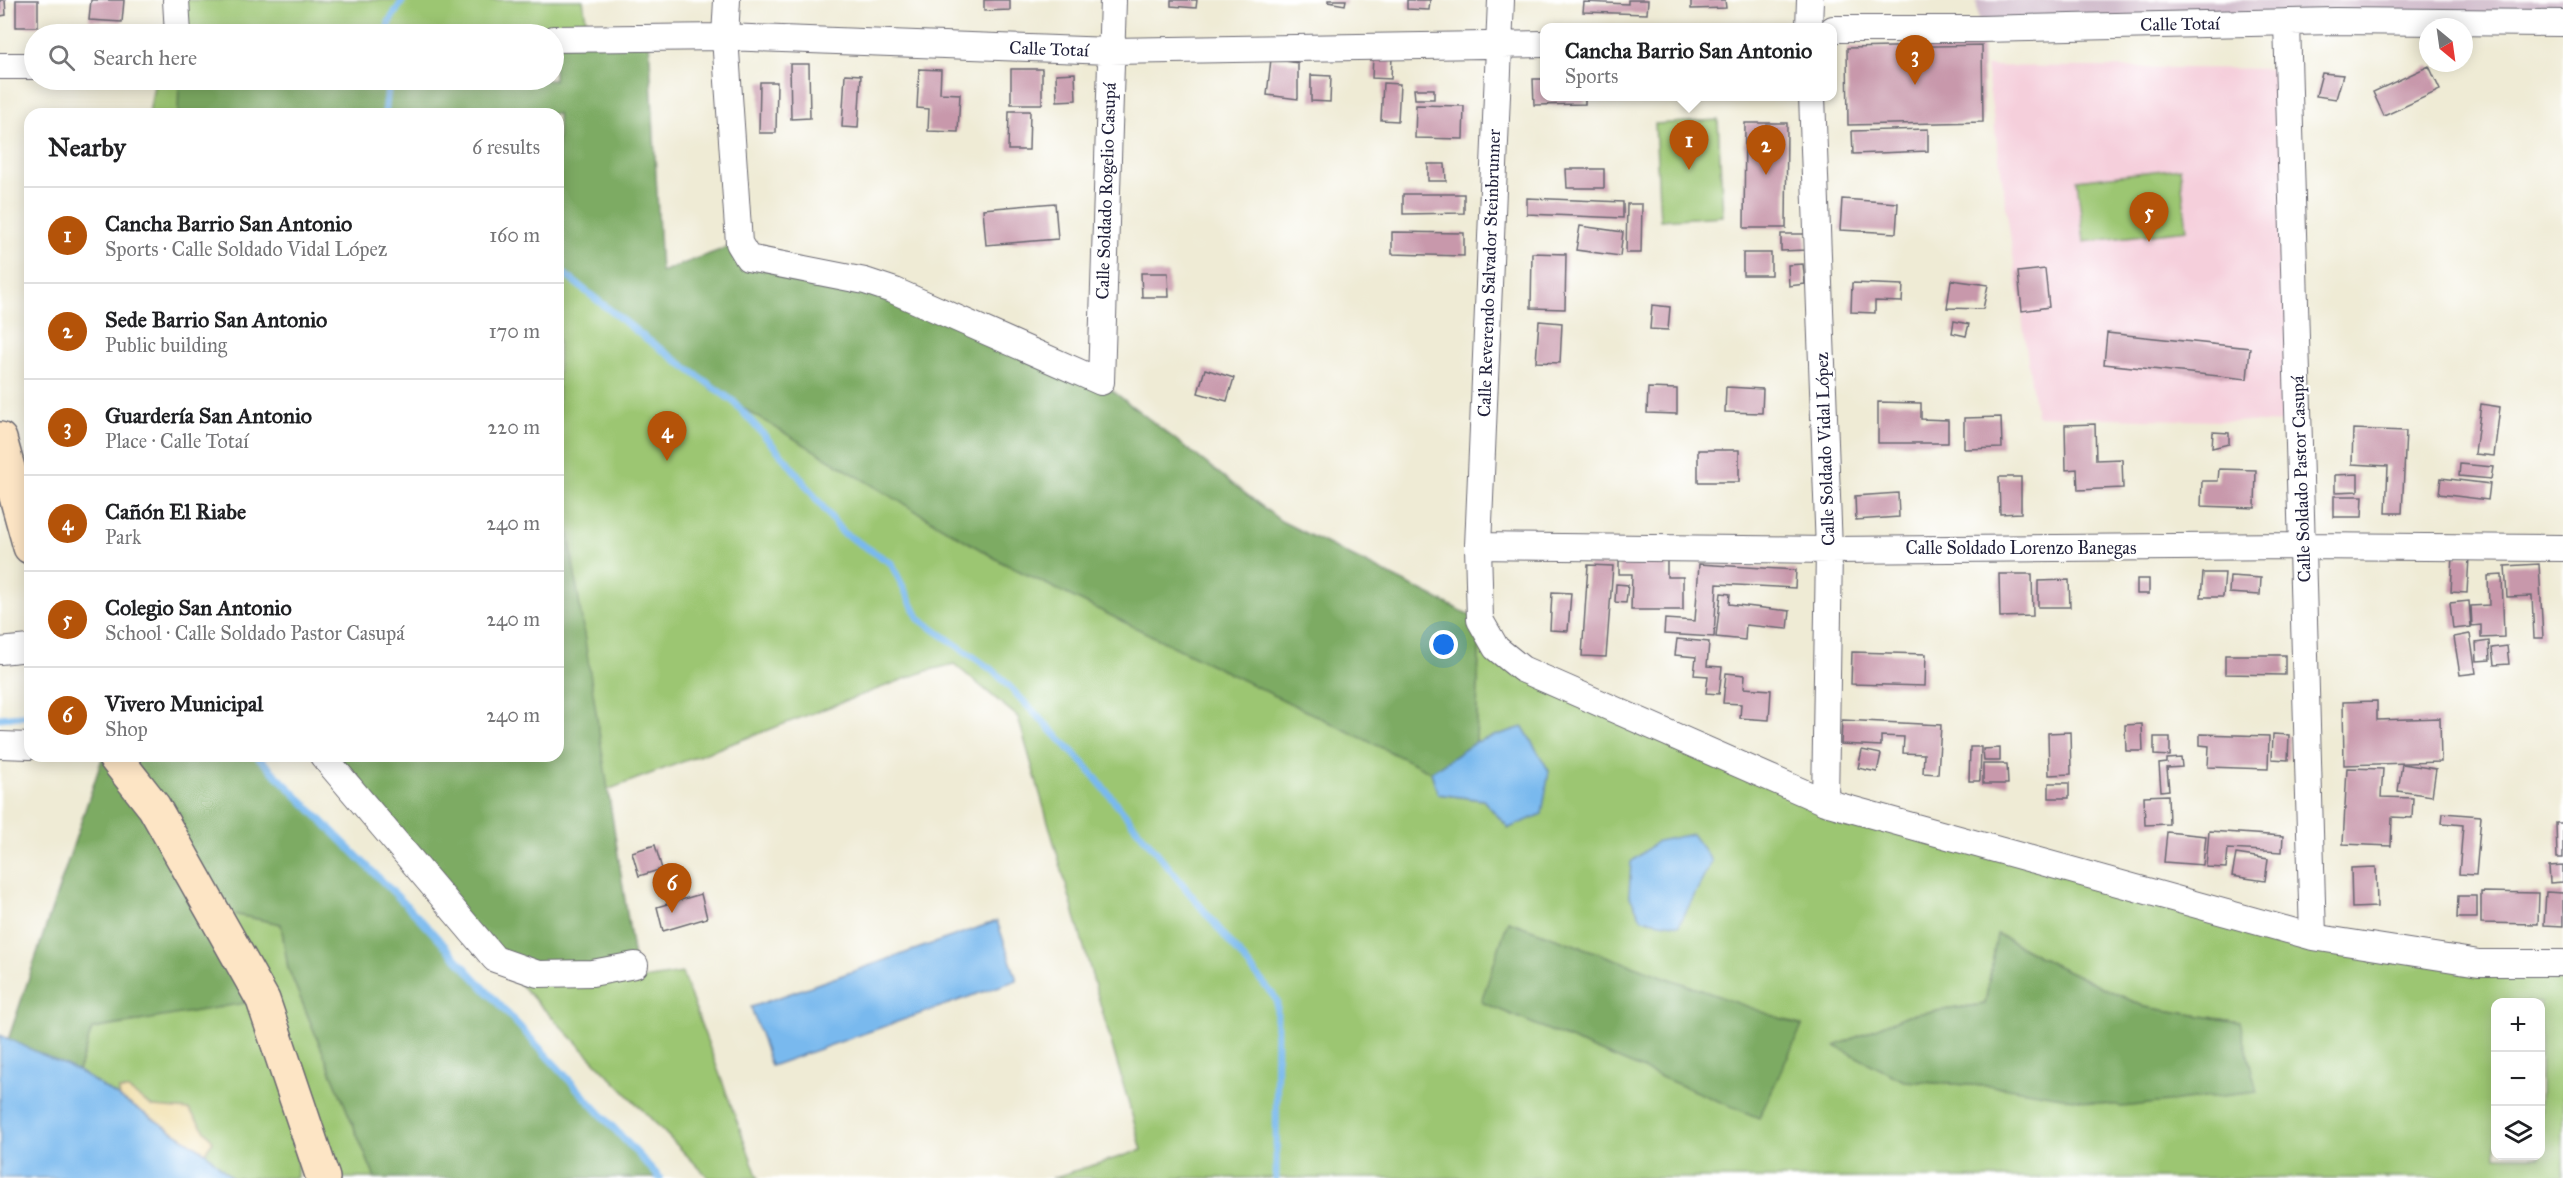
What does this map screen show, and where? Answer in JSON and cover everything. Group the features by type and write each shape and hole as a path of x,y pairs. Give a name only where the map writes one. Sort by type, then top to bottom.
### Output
{"main road":[{"path":"0,439 24,525"},
{"path":"119,762 154,807 263,1000 323,1178"}],"street":[{"path":"176,0 177,24"},
{"path":"725,37 727,0"},
{"name":"Calle Soldado Rogelio Casupá","path":"725,37 739,243 748,258 865,281 895,291 1101,382 1113,0"},
{"name":"Calle Reverendo Salvador Steinbrunner","path":"1501,0 1478,546 1480,620 1496,648 1522,669 1825,802 2313,937 2479,963 2563,963"},
{"path":"1809,23 1810,0"},
{"name":"Calle Totaí","path":"1837,29 1980,29 2287,22 2563,23"},
{"name":"Calle Soldado Pastor Casupá","path":"2287,22 2313,937"},
{"name":"Calle Totaí","path":"564,39 725,37 1110,51 1540,44"},
{"path":"0,66 24,66"},
{"name":"Calle Soldado Vidal López","path":"1812,101 1829,550 1825,802"},
{"name":"Calle Soldado Lorenzo Banegas","path":"1478,546 1829,550 2303,546 2563,548"},
{"path":"0,651 24,649"},
{"path":"0,745 24,746"},
{"path":"328,762 495,959 538,974 592,973 634,965"}],"shaded area":[{"path":"1976,0 2563,0 2563,23 2473,24 2473,18 2419,18 2419,24 1980,29"},
{"path":"1986,66 2282,69 2292,423 2036,416"}],"green space":[{"path":"170,0 583,0 619,237 711,389 1431,772 1438,794 1483,800 1509,828 1523,727 1476,742 1480,620 1496,648 1825,802 2313,937 2479,963 2563,981 2563,1178 1052,1178 1142,1150 1018,717 954,664 926,671 607,790 637,980 682,973 758,1178 709,1178 495,959 556,762 564,762 564,108 150,108 153,90 564,90 564,24 166,24","holes":["1508,921 1802,1026 1759,1117 1482,1002","1998,934 2053,964 2145,1007 2240,1022 2002,1087 1904,1081 1836,1046 1908,1015 1985,1004"]},
{"path":"649,38 661,272 739,243 865,281 1101,382 1281,521 1480,620 1476,742 1431,772 1003,563 711,389 564,274 564,108 178,108 179,90 564,90 564,39"},
{"path":"1718,120 1723,216 1660,220 1655,124"},
{"path":"2180,168 2187,230 2084,242 2077,180"},
{"path":"564,504 635,965 592,973 495,959 328,762 564,762"},
{"path":"101,762 263,762 419,918 660,1178 375,1178 288,968 281,924 214,910 263,1000 92,1029 78,1071 8,1040"},
{"path":"213,910 281,924 288,968 375,1178 323,1178 299,1113 297,1178 232,1178 205,1152 213,1141 189,1110 153,1107 128,1090 119,1090 120,1098 78,1071 92,1029 138,1022"},
{"path":"1508,921 1802,1026 1759,1118 1481,1002"},
{"path":"1997,934 2053,964 2145,1007 2240,1022 2257,1092 2122,1107 2002,1087 1904,1081 1835,1046 1908,1015 1985,1004"}],"sand":[{"path":"119,1090 128,1090 153,1107 189,1110 213,1141 205,1152 120,1098"}],"water":[{"path":"1523,727 1549,771 1542,814 1509,828 1483,800 1438,794 1431,772 1476,742"},
{"path":"1692,834 1712,861 1679,925 1642,919 1629,895 1631,862 1658,841"},
{"path":"997,921 1017,980 771,1066 751,1007"},
{"path":"0,1035 78,1071 205,1152 232,1178 0,1178"}],"building":[{"path":"0,0 5,0 6,15 0,16"},
{"path":"16,0 38,0 38,24 24,24 24,27 16,27"},
{"path":"91,0 124,0 122,22 89,20"},
{"path":"984,0 1010,0 1010,10 984,11"},
{"path":"1171,0 1197,0 1196,8 1171,6"},
{"path":"1328,0 1346,0 1345,5 1328,2"},
{"path":"1407,0 1430,0 1429,10 1407,9"},
{"path":"1628,0 1648,0 1647,14 1583,12 1584,2 1628,4"},
{"path":"1691,0 1725,0 1726,8 1691,9"},
{"path":"1982,45 1983,122 1848,125 1847,48"},
{"path":"1373,56 1392,57 1391,79 1372,78"},
{"path":"1271,59 1298,63 1298,99 1267,95"},
{"path":"790,64 809,64 810,118 791,119"},
{"path":"919,69 941,70 940,93 960,94 958,132 928,131 929,109 917,108"},
{"path":"1011,69 1042,69 1042,104 1011,104"},
{"path":"2419,71 2432,72 2440,90 2384,116 2373,92"},
{"path":"1075,73 1076,100 1057,101 1056,74"},
{"path":"2322,73 2343,75 2336,99 2316,96"},
{"path":"845,74 861,75 858,128 842,127"},
{"path":"1311,75 1331,76 1330,102 1311,101"},
{"path":"1533,79 1540,79 1540,101 1585,101 1585,104 1534,105"},
{"path":"760,82 777,82 776,133 759,133"},
{"path":"1383,83 1400,84 1398,121 1381,120"},
{"path":"1414,89 1434,89 1434,99 1415,99"},
{"path":"1416,105 1464,106 1463,139 1415,138"},
{"path":"1009,111 1030,111 1029,150 1008,150"},
{"path":"1745,123 1787,123 1786,228 1744,228"},
{"path":"1928,129 1928,151 1853,154 1852,131"},
{"path":"1428,164 1445,164 1446,181 1428,181"},
{"path":"1566,169 1604,169 1604,188 1567,188"},
{"path":"1403,194 1464,194 1464,213 1403,214"},
{"path":"1527,198 1623,202 1623,218 1527,214"},
{"path":"1842,199 1898,203 1896,233 1840,230"},
{"path":"1055,203 1058,239 986,245 983,209"},
{"path":"1627,204 1642,204 1641,253 1626,253"},
{"path":"1580,226 1623,232 1620,256 1576,250"},
{"path":"1392,232 1464,233 1464,256 1392,254"},
{"path":"1781,234 1806,234 1806,250 1781,251"},
{"path":"1532,253 1566,254 1565,309 1531,308"},
{"path":"1743,253 1771,253 1771,275 1743,275"},
{"path":"1803,264 1805,284 1789,286 1788,265"},
{"path":"2045,269 2049,307 2022,311 2018,272"},
{"path":"1141,273 1168,273 1169,297 1142,297"},
{"path":"1951,280 1988,285 1983,309 1947,308"},
{"path":"1852,283 1903,285 1902,302 1875,301 1875,313 1851,312"},
{"path":"1652,305 1670,307 1668,330 1650,329"},
{"path":"1539,321 1562,323 1560,363 1536,362"},
{"path":"1954,321 1969,324 1966,336 1952,333"},
{"path":"2107,333 2250,348 2247,379 2104,364"},
{"path":"1205,369 1234,378 1227,401 1198,393"},
{"path":"1726,387 1763,389 1762,413 1725,412"},
{"path":"1648,388 1677,389 1677,414 1647,413"},
{"path":"1878,402 1921,403 1921,419 1948,420 1948,443 1878,443"},
{"path":"2481,404 2500,407 2494,456 2475,454"},
{"path":"2001,417 2002,448 1964,449 1964,418"},
{"path":"2095,424 2096,460 2122,459 2123,488 2078,490 2077,469 2066,470 2065,425"},
{"path":"2353,429 2406,431 2402,513 2386,513 2388,466 2352,464"},
{"path":"2213,432 2229,433 2229,444 2212,448"},
{"path":"1698,450 1739,450 1739,482 1698,482"},
{"path":"2460,464 2493,467 2491,479 2459,476"},
{"path":"2219,469 2256,470 2255,508 2201,506 2202,481 2218,481"},
{"path":"2358,474 2358,491 2335,492 2335,475"},
{"path":"1999,477 2021,477 2021,513 2000,514"},
{"path":"2441,478 2490,484 2488,500 2439,494"},
{"path":"1898,493 1899,517 1856,520 1855,496"},
{"path":"2334,496 2363,496 2362,517 2334,517"},
{"path":"2453,556 2469,557 2467,593 2451,592"},
{"path":"1619,560 1667,561 1667,577 1683,577 1683,610 1631,610 1632,574 1619,574"},
{"path":"1699,564 1796,570 1795,588 1717,584 1714,637 1664,634 1665,619 1695,621"},
{"path":"2539,564 2543,638 2534,638 2532,596 2507,597 2505,566"},
{"path":"1588,565 1613,566 1606,657 1582,656"},
{"path":"2203,573 2225,573 2223,597 2201,597"},
{"path":"1999,574 2032,574 2033,616 2000,617"},
{"path":"2502,575 2504,637 2481,638 2481,625 2472,626 2471,606 2489,605 2488,576"},
{"path":"2230,576 2261,578 2260,595 2229,593"},
{"path":"2137,579 2149,579 2149,594 2137,594"},
{"path":"2069,580 2070,607 2038,607 2038,581"},
{"path":"1616,584 1628,585 1626,603 1615,602"},
{"path":"1552,592 1571,593 1568,631 1550,630"},
{"path":"1721,593 1730,594 1729,604 1790,611 1788,629 1746,625 1745,640 1716,637"},
{"path":"2469,601 2471,627 2453,629 2450,603"},
{"path":"2470,634 2476,673 2460,675 2454,637"},
{"path":"1677,639 1709,642 1707,666 1722,667 1719,694 1706,693 1708,676 1694,675 1696,657 1675,655"},
{"path":"2489,641 2490,660 2477,661 2476,643"},
{"path":"2507,646 2509,664 2494,665 2492,648"},
{"path":"1852,652 1926,654 1925,686 1851,684"},
{"path":"2225,655 2285,655 2285,675 2225,674"},
{"path":"1726,673 1745,675 1744,688 1771,690 1769,720 1740,718 1741,704 1723,703"},
{"path":"2377,701 2377,720 2440,718 2441,762 2344,765 2343,702"},
{"path":"1842,720 1941,725 1938,774 1923,773 1924,754 1903,753 1904,737 1881,736 1881,746 1841,744"},
{"path":"2142,724 2143,751 2126,751 2125,725"},
{"path":"2070,732 2071,774 2049,775 2048,733"},
{"path":"2200,734 2269,736 2268,769 2208,767 2209,746 2200,745"},
{"path":"2273,734 2289,735 2288,760 2272,759"},
{"path":"2154,737 2170,737 2170,756 2154,755"},
{"path":"1970,747 1981,747 1980,781 1969,781"},
{"path":"2000,748 2000,761 1984,761 1983,749"},
{"path":"1862,750 1881,754 1877,772 1858,768"},
{"path":"2181,758 2182,767 2167,768 2169,790 2161,791 2159,764 2167,763 2167,759"},
{"path":"1983,764 2007,764 2008,784 1983,784"},
{"path":"2402,764 2436,769 2432,796 2398,791"},
{"path":"2347,768 2383,769 2381,797 2413,798 2412,818 2392,817 2391,846 2343,844"},
{"path":"2049,783 2069,783 2069,798 2049,798"},
{"path":"2168,795 2169,824 2145,825 2144,796"},
{"path":"2443,813 2481,816 2476,875 2459,874 2463,825 2442,823"},
{"path":"2556,823 2563,823 2563,858 2557,858"},
{"path":"2209,831 2283,836 2282,852 2228,849 2226,868 2206,867"},
{"path":"2167,832 2206,836 2203,865 2164,862"},
{"path":"655,845 662,869 639,876 632,852"},
{"path":"2236,854 2268,859 2265,881 2232,876"},
{"path":"2563,865 2563,882 2550,883 2549,866"},
{"path":"2376,867 2377,907 2352,908 2351,868"},
{"path":"2481,892 2539,893 2538,924 2481,923"},
{"path":"2546,892 2563,893 2563,926 2544,925"},
{"path":"701,894 707,918 663,931 657,907"},
{"path":"2458,896 2477,896 2477,918 2457,918"}],"waterway":[{"path":"389,24 403,0"},
{"path":"386,108 388,90"},
{"path":"564,274 644,337 734,402 788,462 842,532 891,563 919,619 995,672 1085,765 1277,1000 1276,1178"},
{"path":"0,718 24,716"},
{"path":"263,762 419,918 660,1178"}],"place":[{"name":"Guardería San Antonio","path":"1915,85"},
{"name":"Cancha Barrio San Antonio","path":"1689,170"},
{"name":"Sede Barrio San Antonio","path":"1766,175"},
{"name":"Colegio San Antonio","path":"2149,242"},
{"name":"Cañón El Riabe","path":"667,461"},
{"name":"Vivero Municipal","path":"672,913"}]}
